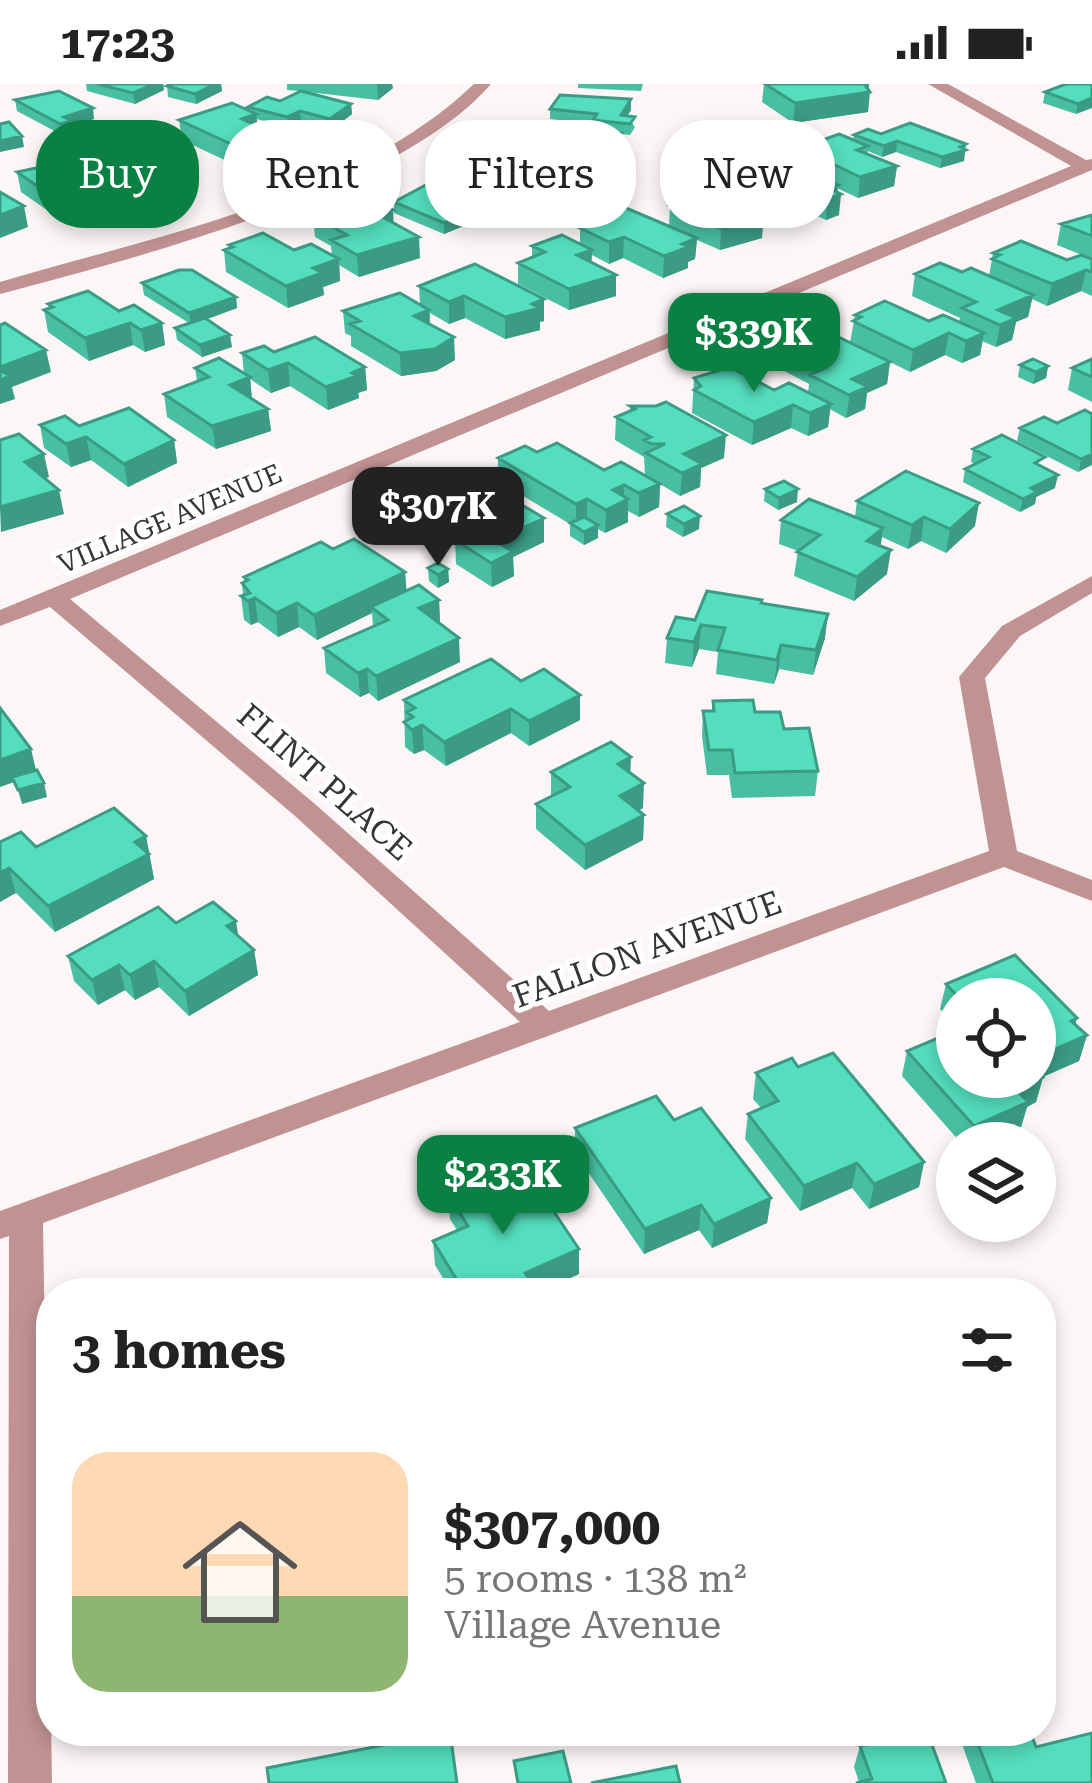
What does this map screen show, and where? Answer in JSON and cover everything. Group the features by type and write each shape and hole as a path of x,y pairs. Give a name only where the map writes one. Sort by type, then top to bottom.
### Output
{"street":[{"path":"0,289 298,193 392,154 467,106 483,84"},
{"path":"936,84 1088,166"},
{"name":"VILLAGE AVENUE","path":"0,619 1088,166"},
{"path":"1092,583 1012,632 972,677 1004,856 1092,891"},
{"name":"FLINT PLACE","path":"53,597 305,810 545,1026"},
{"name":"FALLON AVENUE","path":"13,1221 1004,856"},
{"path":"13,1221 30,1783"}],"building":[{"path":"97,84 154,84 133,93"},
{"path":"215,84 195,94 167,86"},
{"path":"765,84 864,84 870,92 795,103"},
{"path":"1066,84 1092,84 1092,98 1078,104 1045,92"},
{"path":"59,91 93,108 64,117 70,120 52,120 15,100"},
{"path":"301,91 351,104 330,119 300,111 287,117 248,107 267,97 280,101"},
{"path":"560,95 631,99 621,115 635,117 593,120 597,114 550,109"},
{"path":"232,103 256,114 244,120 223,120 223,140 199,129 199,120 179,120"},
{"path":"9,122 22,136 0,141 0,124"},
{"path":"910,123 966,144 960,147 966,150 942,157 897,141 884,146 854,135 868,129 881,134"},
{"path":"835,135 868,146 857,150 897,166 860,177 835,165"},
{"path":"36,168 36,185 17,172"},
{"path":"425,186 425,215 401,205 401,198"},
{"path":"0,192 24,206 0,215"},
{"path":"636,212 660,222 660,228 697,238 682,244 689,247 664,256 624,237 609,242 580,228 636,228"},
{"path":"1092,215 1092,236 1061,224"},
{"path":"401,227 419,237 357,255 331,240 347,235 334,228"},
{"path":"263,233 294,250 311,244 339,259 313,268 322,273 286,286 224,250"},
{"path":"562,235 592,250 577,255 616,275 569,289 518,263 545,252 532,246"},
{"path":"1021,241 1067,260 1081,255 1092,259 1092,272 1086,270 1052,284 992,259 1000,255 993,253"},
{"path":"940,263 962,272 971,268 1033,295 998,310 1017,318 1000,325 962,308 976,302 915,274"},
{"path":"475,264 544,299 532,304 540,308 505,317 464,296 449,302 419,286"},
{"path":"192,270 236,297 189,313 142,283"},
{"path":"88,291 119,311 134,305 162,323 141,330 130,323 85,338 44,310 53,307 48,304"},
{"path":"400,293 429,310 414,316 454,337 435,349 400,353 350,324 360,321 343,311"},
{"path":"885,301 929,321 943,315 984,333 966,341 949,333 913,350 853,321 861,317 855,315"},
{"path":"205,318 230,335 200,345 175,328"},
{"path":"5,323 46,350 0,367 0,325"},
{"path":"826,331 890,362 852,379 868,387 849,395 810,375 825,368 777,344"},
{"path":"315,337 365,367 352,373 357,376 326,387 288,363 268,370 242,353 264,346 274,352"},
{"path":"219,358 250,377 230,385 268,409 212,426 164,394 209,377 195,368"},
{"path":"1033,359 1048,366 1036,372 1020,365"},
{"path":"1092,359 1092,377 1072,368"},
{"path":"730,367 774,390 789,383 831,404 810,413 793,405 754,422 694,390 701,386 694,378"},
{"path":"666,402 726,435 684,454 702,464 682,473 646,453 665,444 644,440 651,437 616,417 635,409 630,406"},
{"path":"129,408 174,440 124,464 86,437 66,444 40,425 65,416 79,426"},
{"path":"1085,410 1092,414 1092,454 1081,459 1020,428 1044,417 1057,423"},
{"path":"19,434 44,454 25,462 59,490 0,507 0,440"},
{"path":"1002,435 1045,457 1035,463 1058,475 1031,488 1037,492 1023,499 965,469 989,457 973,449"},
{"path":"557,443 604,470 621,462 660,484 639,493 624,485 613,490 628,499 606,510 587,499 576,504 498,458 525,446 537,452"},
{"path":"906,471 979,503 950,529 924,517 912,525 857,501"},
{"path":"784,481 798,489 779,498 765,489"},
{"path":"483,482 544,518 496,541 513,552 491,563 455,540 475,530 428,500 465,483 471,487"},
{"path":"809,499 883,528 867,541 891,550 857,577 797,552 820,535 781,520"},
{"path":"684,506 700,516 684,524 667,514"},
{"path":"584,517 598,525 584,532 570,523"},
{"path":"354,539 405,572 314,615 297,603 276,613 255,598 248,601 241,596 250,593 242,583 248,580 244,577 321,542 333,549"},
{"path":"438,563 448,569 438,575 428,568"},
{"path":"419,585 439,600 419,608 459,638 376,676 367,669 358,673 324,648 388,620 371,607"},
{"path":"707,591 828,614 816,650 781,645 777,660 718,650 725,628 701,625 694,642 667,638 676,617 695,620"},
{"path":"491,659 521,681 544,669 580,695 529,721 511,709 444,742 422,725 412,730 404,722 413,717 407,712 415,708 404,700"},
{"path":"753,700 755,712 780,712 784,729 809,728 818,771 735,773 732,750 709,750 703,711 714,711 713,701"},
{"path":"0,708 31,749 0,760"},
{"path":"611,742 631,757 618,764 644,783 620,796 644,815 585,845 536,804 570,787 551,772"},
{"path":"37,770 44,783 18,790 12,777"},
{"path":"114,808 146,836 135,842 149,854 48,906 9,868 0,873 0,842 21,832 36,847"},
{"path":"213,902 236,921 227,926 254,950 185,991 154,961 130,975 119,965 92,980 68,956 158,907 176,923"},
{"path":"1015,955 1038,978 960,978"},
{"path":"1056,997 1077,1018 1071,1021 1087,1035 1056,1049"},
{"path":"936,1039 936,1083 907,1051"},
{"path":"833,1053 924,1162 874,1184 857,1163 804,1186 748,1114 778,1101 756,1073 792,1058 798,1067"},
{"path":"656,1096 674,1120 701,1108 771,1198 714,1224 701,1205 645,1229 575,1128"},
{"path":"949,1098 1024,1098 1028,1102 983,1122 970,1122"},
{"path":"530,1176 579,1249 525,1273 528,1278 456,1278 433,1241 468,1226 448,1194 487,1178 496,1191"},
{"path":"1092,1733 1092,1783 993,1783 979,1746 1056,1746 1056,1742"},
{"path":"379,1746 452,1746 457,1783 269,1783 267,1768"},
{"path":"860,1746 932,1746 946,1783 856,1783 872,1779"},
{"path":"563,1751 571,1783 518,1783 514,1761"},
{"path":"676,1766 680,1783 591,1783"}]}
